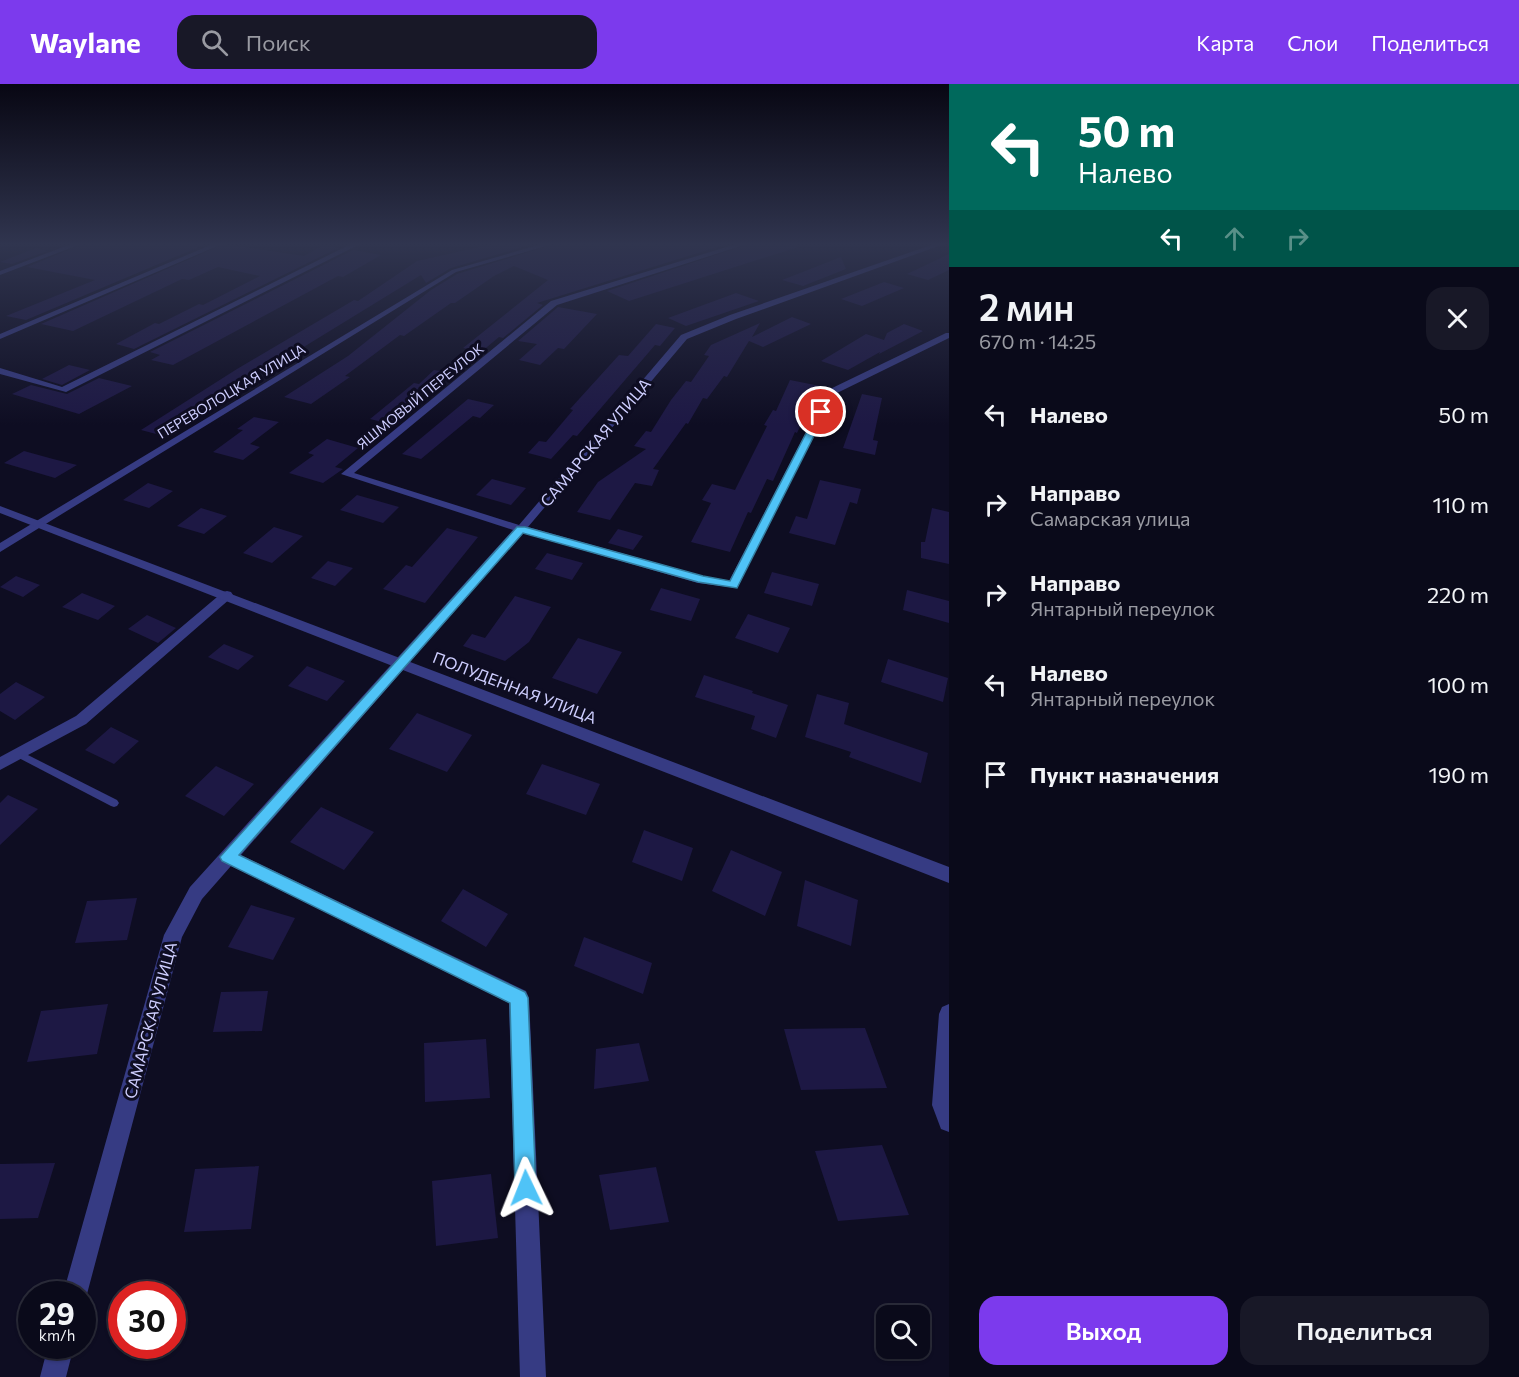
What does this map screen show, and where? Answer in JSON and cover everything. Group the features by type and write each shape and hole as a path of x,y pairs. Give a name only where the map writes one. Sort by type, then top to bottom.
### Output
{"street":[{"path":"0,337 77,304"},
{"path":"0,371 63,390 235,304"},
{"name":"ПЕРЕВОЛОЦКАЯ УЛИЦА","path":"0,548 399,304"},
{"name":"ЯШМОВЫЙ ПЕРЕУЛОК","path":"521,529 346,474 552,304"},
{"name":"САМАРСКАЯ УЛИЦА","path":"79,1281 173,935 196,893 521,529 684,337 771,304"},
{"path":"521,529 702,580 733,585 831,392 949,335"},
{"name":"ПОЛУДЕННАЯ УЛИЦА","path":"0,509 949,875"},
{"path":"0,764 81,720 227,595"},
{"path":"228,857 519,998 533,1377"},
{"path":"949,1014 943,1105 949,1121"},
{"path":"53,1377 58,1359"}],"lane":[{"path":"18,754 114,803"}],"building":[{"path":"35,304 63,304 26,320 6,316"},
{"path":"86,304 129,304 73,331 41,324"},
{"path":"198,304 224,304 134,349 116,344 155,323 159,324"},
{"path":"245,304 285,304 173,365 151,360 160,355 150,352"},
{"path":"347,304 373,304 160,435 141,430 237,369"},
{"path":"413,304 449,304 404,336 400,335 345,376 350,377 311,404 284,397 348,356"},
{"path":"518,304 543,305 503,338 499,337 481,352 463,348"},
{"path":"705,304 749,304 686,326 668,318"},
{"path":"558,307 597,314 564,349 558,348 540,365 519,360 537,344 518,341"},
{"path":"792,317 811,324 763,347 749,341 727,377 724,376 707,399 703,398 688,424 686,423 653,469 659,470 652,486 635,483 610,520 577,512 598,482 646,449 634,446 646,431 651,432 686,381 691,382 709,356 704,355 711,345 760,323 752,337"},
{"path":"656,324 675,328 660,346 655,345 577,436 573,435 551,459 528,453 539,441 546,442 573,410 570,409 619,355 628,356"},
{"path":"904,324 923,331 848,370 821,361 866,334 884,340 887,333"},
{"path":"69,365 90,370 62,385 42,379"},
{"path":"434,370 454,373 428,397 423,396 390,424 370,419 414,383 419,384"},
{"path":"99,378 132,386 79,414 12,394 31,385 67,394"},
{"path":"790,380 820,386 797,433 795,432 773,481 767,479 751,513 748,512 730,552 691,542 711,503 702,500 712,484 735,490 767,426 764,425 773,410 776,411"},
{"path":"862,394 882,398 873,440 878,441 875,455 843,448"},
{"path":"468,399 494,405 480,418 473,416 421,459 402,454"},
{"path":"254,417 279,422 250,444 260,447 243,460 213,452 243,430 237,429"},
{"path":"327,439 358,448 335,467 343,469 323,483 289,473 314,455 308,453"},
{"path":"24,451 77,465 55,478 4,463"},
{"path":"492,479 526,488 511,505 476,495"},
{"path":"820,480 861,489 857,504 850,502 835,545 789,533 796,516 807,519"},
{"path":"148,483 173,491 149,508 123,500"},
{"path":"357,495 399,507 383,523 340,510"},
{"path":"201,508 227,516 204,534 177,526"},
{"path":"932,508 949,512 949,564 921,558 921,542 925,542"},
{"path":"274,527 303,536 272,563 243,553"},
{"path":"447,528 478,537 425,603 383,589 406,565 412,567"},
{"path":"618,529 643,536 633,550 608,543"},
{"path":"547,553 583,563 572,580 535,569"},
{"path":"328,561 353,568 335,586 311,578"},
{"path":"772,572 819,584 812,606 764,593"},
{"path":"16,576 40,585 23,597 0,587"},
{"path":"661,588 700,599 691,621 650,610"},
{"path":"907,590 949,601 949,623 903,610"},
{"path":"82,593 115,606 98,620 62,607"},
{"path":"515,596 551,607 529,642 505,661 463,646 472,634 485,638"},
{"path":"748,614 790,628 778,653 735,638"},
{"path":"147,615 176,628 158,643 128,629"},
{"path":"578,638 622,652 597,694 552,678"},
{"path":"224,644 254,656 238,670 208,657"},
{"path":"888,659 948,678 943,702 881,682"},
{"path":"307,666 345,681 327,701 288,686"},
{"path":"704,675 788,705 776,738 751,729 755,716 695,697"},
{"path":"16,682 45,697 15,720 0,711 0,694"},
{"path":"817,694 849,703 844,724 928,753 921,783 849,757 851,752 805,737"},
{"path":"417,713 472,735 447,772 389,749"},
{"path":"111,727 139,741 114,764 85,750"},
{"path":"542,764 600,784 586,815 526,794"},
{"path":"216,766 254,784 224,816 185,796"},
{"path":"8,795 38,809 0,845 0,803"},
{"path":"321,807 374,832 344,870 290,842"},
{"path":"644,830 693,848 682,881 632,862"},
{"path":"731,850 782,872 765,916 712,891"},
{"path":"805,880 858,900 851,946 797,926"},
{"path":"463,889 508,914 486,947 441,921"},
{"path":"137,898 127,940 75,943 87,901"},
{"path":"251,905 295,918 273,960 228,947"},
{"path":"584,937 652,963 643,994 574,966"},
{"path":"268,991 262,1031 213,1032 221,992"},
{"path":"108,1004 97,1054 27,1062 41,1011"},
{"path":"865,1028 887,1088 801,1090 784,1029"},
{"path":"486,1039 490,1098 425,1102 424,1043"},
{"path":"639,1043 649,1081 594,1089 596,1049"},
{"path":"882,1145 909,1215 838,1221 815,1151"},
{"path":"55,1163 38,1218 0,1219 0,1164"},
{"path":"259,1166 251,1229 184,1232 195,1169"},
{"path":"656,1167 669,1222 610,1230 599,1175"},
{"path":"491,1174 498,1238 436,1246 432,1181"}],"route":[{"path":"526,1188 519,998 228,857 521,529 702,580 733,585 821,412"}]}
